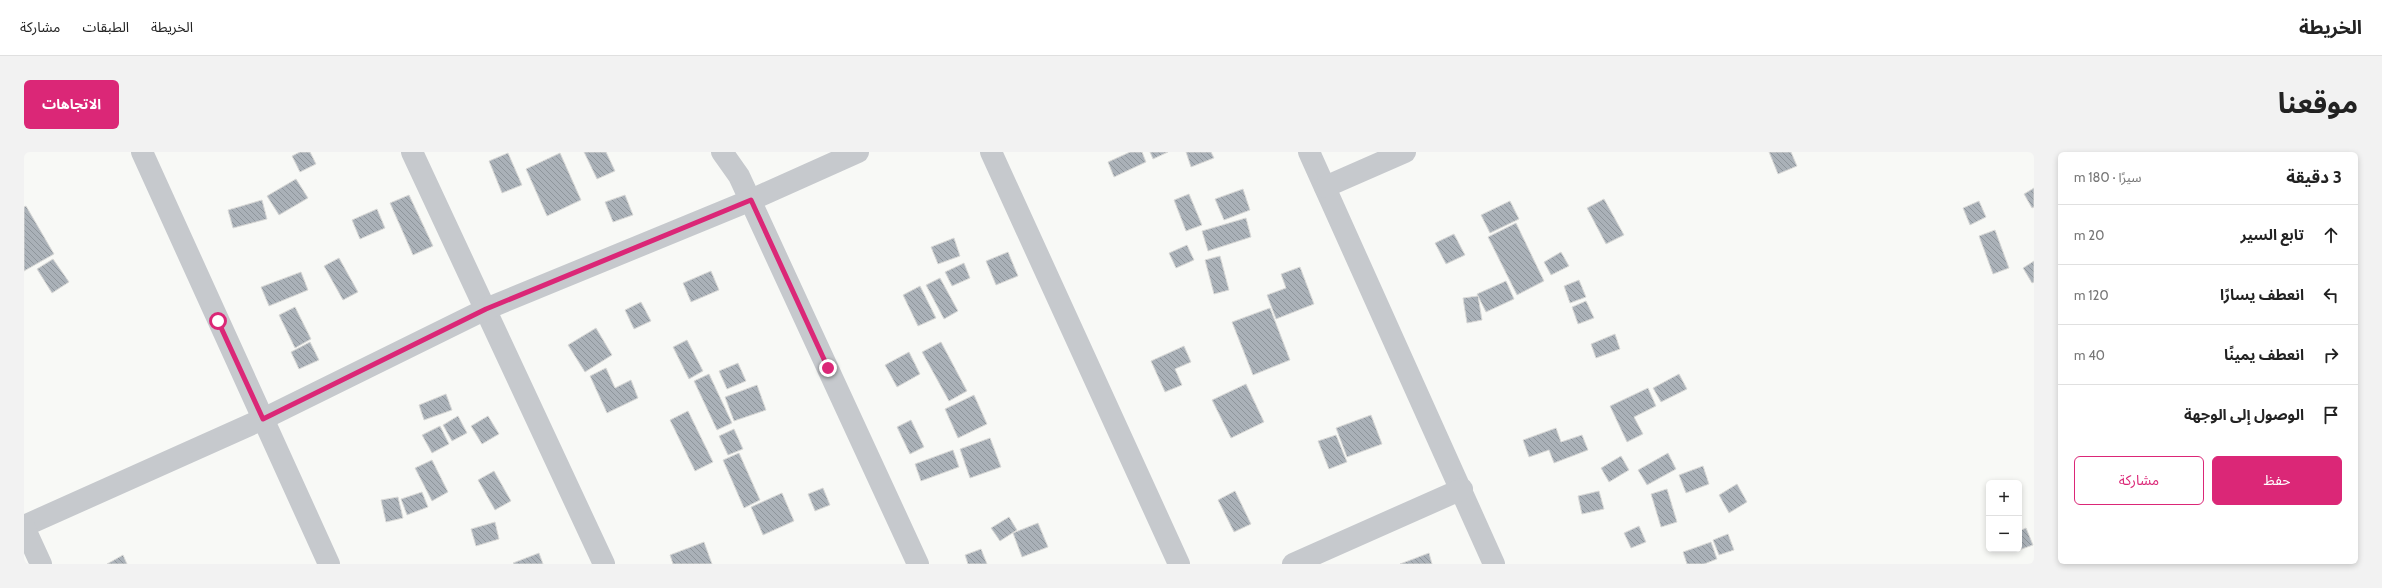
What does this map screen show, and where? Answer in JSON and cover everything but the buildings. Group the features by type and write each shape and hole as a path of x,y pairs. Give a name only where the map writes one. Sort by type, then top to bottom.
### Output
{"street":[{"path":"142,152 329,564"},
{"path":"412,152 604,564"},
{"path":"722,152 739,176 751,200 918,564"},
{"path":"41,564 24,527 263,419 486,309 751,200 858,152"},
{"path":"991,152 1179,564"},
{"path":"1309,152 1462,489 1494,564"},
{"path":"1325,187 1405,152"},
{"path":"1293,564 1462,489"}],"route":[{"path":"218,321 263,419 486,309 751,200 828,368"}]}
